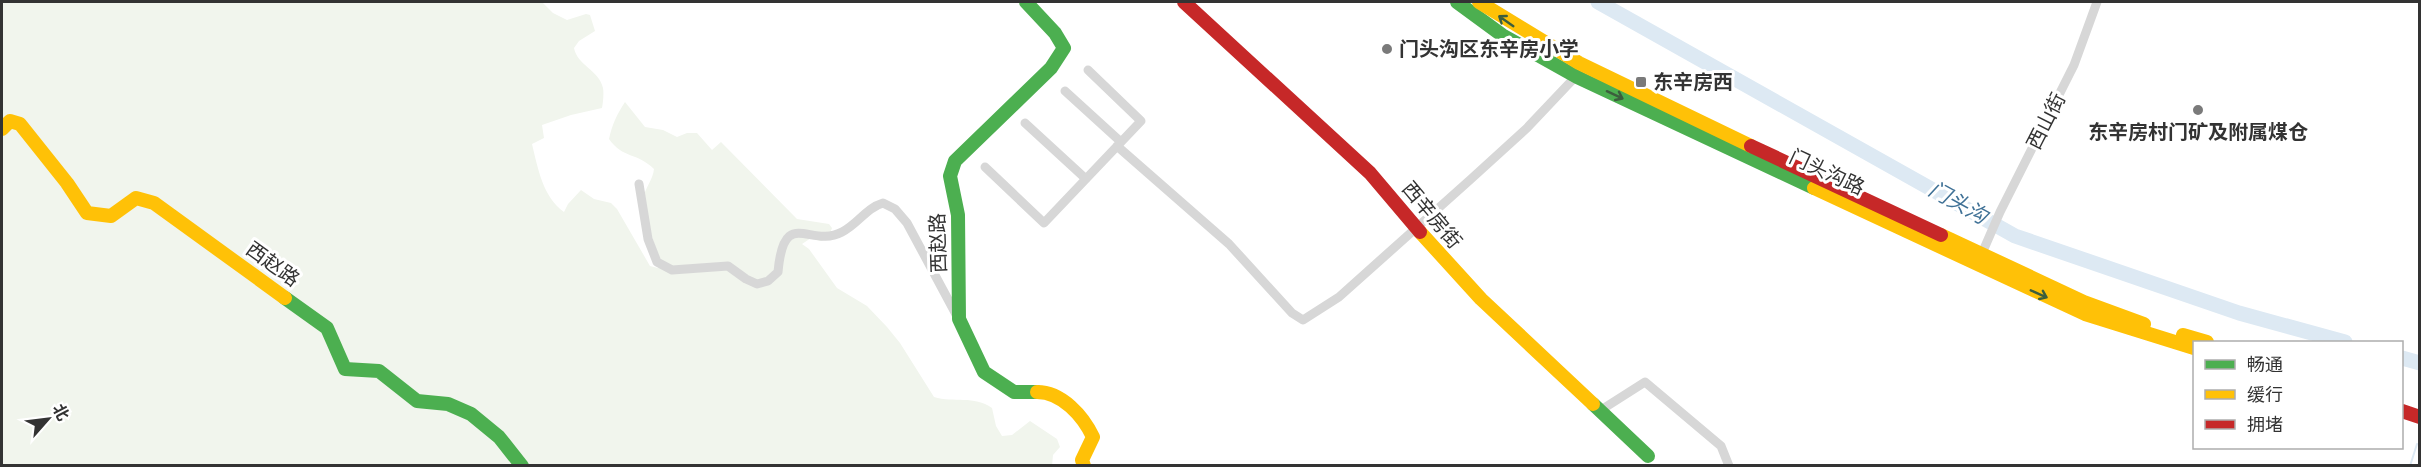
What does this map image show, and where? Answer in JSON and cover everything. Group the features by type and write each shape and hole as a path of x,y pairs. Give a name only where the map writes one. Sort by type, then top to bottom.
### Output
{"street":[{"name":"西赵路","path":"1026,2 1055,33 1064,48 1051,68 955,161 950,176 958,215 959,319 984,372 1014,392 1046,392 1066,402 1087,424 1092,437 1082,460 1084,465"},
{"name":"西辛房街","path":"1184,2 1370,173 1447,264 1481,299 1648,456"},
{"name":"门头沟路","path":"1457,2 1502,34 1979,258 2084,302 2136,321 2204,341"},
{"name":"门头沟路","path":"1479,2 1580,71"},
{"name":"西山街","path":"1979,258 2074,65 2097,2"},
{"path":"985,167 1044,223 1141,121 1088,70"},
{"path":"1065,91 1119,144 1229,244 1292,313 1303,320 1339,297 1417,227 1527,128 1580,71"},
{"name":"西赵路","path":"2,129 10,121 20,124 68,183 87,213 111,216 136,198 154,203 327,328 345,369 356,372 373,369 392,378 407,395 419,403 433,401 450,404 471,414 502,438 522,465"},
{"path":"1025,123 1086,179"},
{"path":"639,184 648,239 657,262 672,270 728,266 757,284 768,281 778,272 782,245 790,236 800,232 835,235 845,231 869,209 884,203 895,209 907,224 959,319"},
{"name":"门头沟路","path":"1979,258 2085,314 2193,348"},
{"path":"1601,410 1645,382 1721,446 1729,465"},
{"path":"2403,402 2420,407"},
{"path":"2403,411 2420,417"}],"shaded area":[{"path":"2,2 542,2 553,13 567,20 586,14 590,15 595,31 579,41 574,48 579,59 601,82 602,108 542,125 544,138 532,144 542,182 557,206 564,212 581,190 594,199 611,203 617,209 650,266 658,268 659,257 643,207 644,196 654,169 642,160 620,150 609,139 617,115 625,102 645,127 663,130 677,137 687,133 697,133 712,150 721,142 797,219 829,224 832,228 828,239 820,241 811,238 802,244 809,249 837,288 867,306 887,327 900,343 934,397 971,400 992,408 996,426 1002,436 1012,435 1030,421 1057,439 1060,447 1053,455 1052,466 2,465"}],"waterway":[{"name":"门头沟","path":"1598,2 2015,236 2239,313 2341,341"},
{"name":"门头沟","path":"2403,358 2420,363"},
{"path":"2410,466 2417,444"}],"traffic: fast":[{"path":"1026,2 1055,33 1064,48 1051,68 955,161 950,176 958,215 959,319 984,372 1014,392 1037,392"},
{"path":"1457,2 1502,35 1577,77 1814,188"},
{"path":"285,298 327,328 345,369 379,371 417,401 448,404 471,414 499,437 522,466"},
{"path":"1593,404 1648,456"}],"traffic: slow":[{"path":"1479,2 1579,63 1751,146"},
{"path":"2,129 10,121 20,124 67,183 87,213 111,216 136,198 154,203 285,298"},
{"path":"1814,188 2085,314 2193,348"},
{"path":"1420,232 1481,299 1593,404"},
{"path":"1941,235 2084,302 2144,324"},
{"path":"2183,335 2204,341"},
{"path":"1037,392 1055,396 1071,407 1084,421 1093,437 1082,460 1084,466"}],"traffic: jam":[{"path":"1184,2 1370,173 1420,232"},
{"path":"1751,146 1941,235"},
{"path":"2403,411 2420,417"}],"place":[{"name":"门头沟区东辛房小学","path":"1387,49"},
{"name":"东辛房西","path":"1641,82"},
{"name":"东辛房村门矿及附属煤仓","path":"2198,110"}]}
